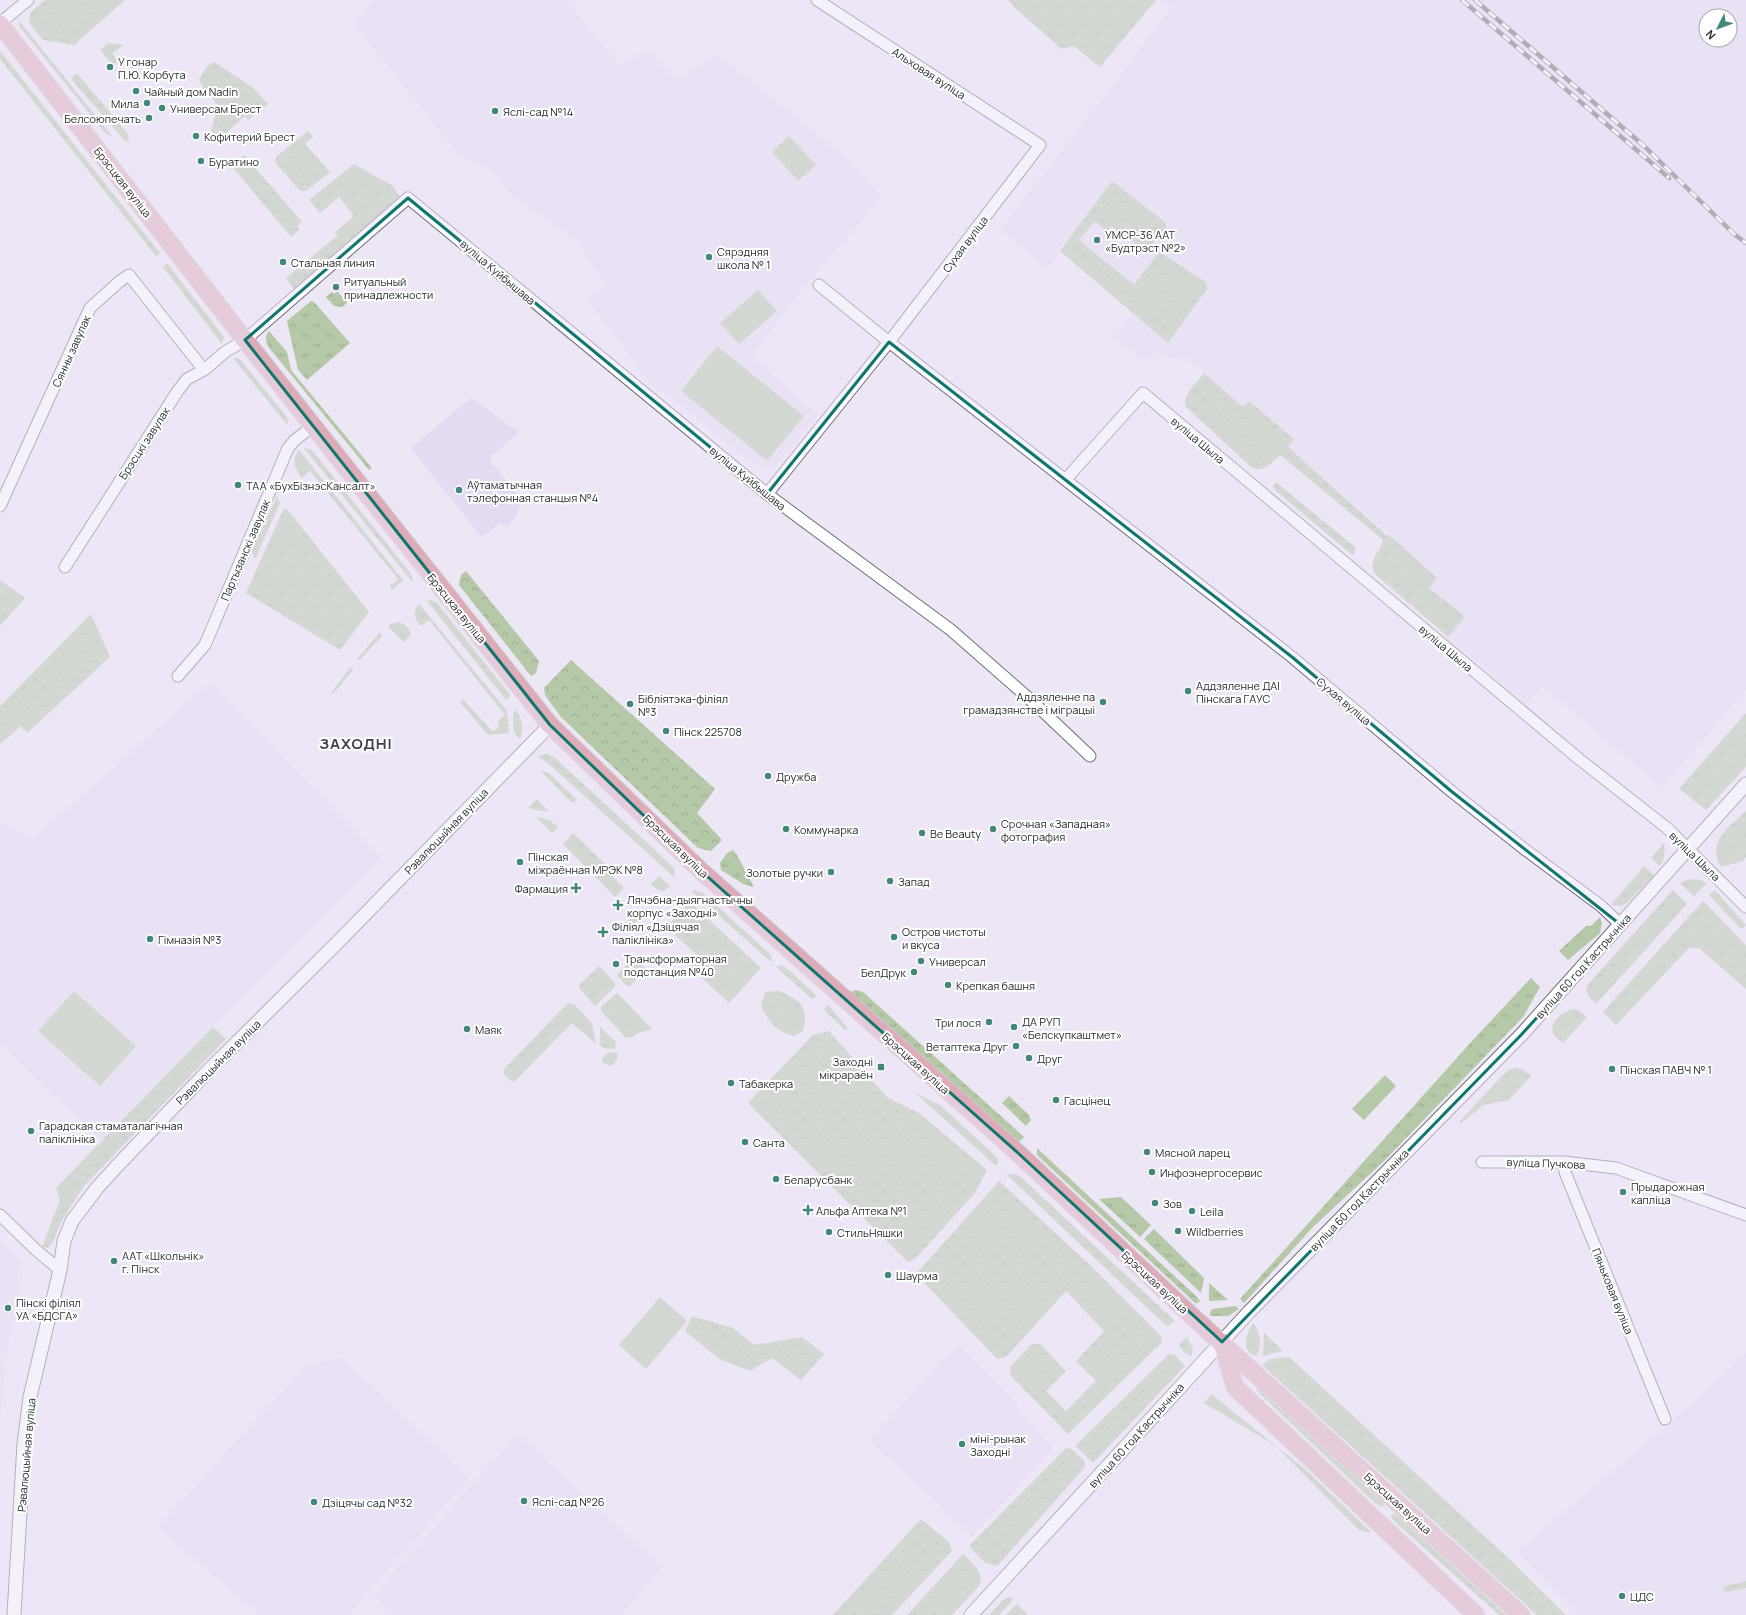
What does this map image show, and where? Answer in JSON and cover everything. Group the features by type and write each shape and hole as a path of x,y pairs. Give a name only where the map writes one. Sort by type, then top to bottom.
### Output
{"main road":[{"name":"Брэсцкая вуліца","path":"0,24 245,340 550,725 700,870 1018,1154 1521,1615"},
{"path":"1222,1342 1235,1387 1476,1615"}],"street":[{"path":"0,24 28,0"},
{"name":"Альховая вуліца","path":"817,0 1040,145"},
{"name":"Сухая вуліца","path":"767,494 889,342 1040,145"},
{"name":"вуліца Куйбышава","path":"245,340 408,198 767,494 951,630 1033,702 1090,756"},
{"name":"Сянны завулак","path":"0,506 90,308 120,281 129,275 204,370"},
{"name":"Сухая вуліца","path":"819,285 889,342 1292,657 1451,791 1600,906 1621,925"},
{"name":"Брэсцкі завулак","path":"65,566 177,392 187,379 204,370 225,352 245,340"},
{"name":"вуліца Шыла","path":"1066,479 1143,393 1579,759 1667,828 1746,907"},
{"name":"Партызанскі завулак","path":"178,676 205,645 288,448 295,440 313,426"},
{"name":"Рэвалюцыйная вуліца","path":"14,1615 24,1444 30,1397 60,1270 64,1241 72,1221 97,1188 207,1072 337,943 550,725"},
{"name":"вуліца 60 год Кастрычніка","path":"971,1615 1249,1312 1522,1034 1746,784"},
{"name":"вуліца Пучкова","path":"1482,1162 1564,1162 1616,1168 1746,1215"},
{"name":"Пяньковая вуліца","path":"1564,1162 1565,1172 1665,1419"},
{"path":"0,1215 36,1250 60,1270"}],"highlighted area":[{"path":"408,198 767,494 889,342 1292,657 1451,791 1621,925 1522,1034 1222,1342 1018,1153 700,870 550,725 245,340"}],"shaded area":[{"name":"Сярэдняя школа № 1","path":"373,0 565,0 621,67 642,52 650,53 678,82 716,54 847,159 882,196 803,288 752,356 818,416 778,464 771,468 762,467 751,462 664,392 652,386 587,298 605,285 579,242 512,194 491,171 459,154 354,24"},
{"path":"1164,0 1746,0 1746,689 1662,787 1543,686 1526,705 1448,637 1464,618 1461,613 1429,588 1437,578 1288,447 1294,440 1249,401 1243,407 1183,355 1180,359 1165,357 1157,351 1145,362 1115,337 1133,313 1061,251 1046,268 1001,229 1172,8"},
{"path":"471,398 519,432 489,459 521,499 518,514 507,528 500,523 482,537 410,448"},
{"name":"Гімназія №3","path":"211,682 381,858 218,1021 102,1142 0,1042 0,824 33,839"},
{"name":"Пінскі філіял УА «БДСГА»","path":"0,1241 16,1256 23,1273 8,1343 0,1417"},
{"name":"міні-рынак Заходні","path":"959,1345 1016,1402 1018,1411 1054,1448 972,1536 870,1440 939,1364"},
{"path":"1746,1353 1746,1615 1578,1615 1518,1551 1671,1423"},
{"name":"Дзіцячы сад №32","path":"341,1358 469,1478 348,1615 260,1615 158,1527 306,1366"},
{"name":"Яслі-сад №26","path":"518,1434 662,1568 620,1615 395,1615 373,1596"}],"green space":[{"path":"45,0 125,0 74,45 43,40 29,22 30,13"},
{"path":"1008,0 1156,0 1100,67 1074,46 1062,49 1016,9"},
{"path":"20,22 112,136 106,134 19,26"},
{"path":"108,43 123,45 112,54 118,61 113,65 100,50"},
{"path":"0,51 160,253 156,256 0,59"},
{"path":"214,62 252,87 268,104 248,120 245,116 226,133 228,137 219,145 210,134 218,105 201,84 199,79 207,66"},
{"path":"77,73 128,134 129,138 126,142 72,80 72,77"},
{"path":"308,131 313,137 305,144 330,172 306,191 300,191 275,162 276,157"},
{"path":"789,136 816,165 798,181 772,152"},
{"path":"244,155 302,222 297,226 300,229 291,237 230,164 233,161 235,163"},
{"path":"354,164 393,186 400,197 294,289 286,278 338,235 335,232 354,216 339,197 320,213 309,200"},
{"path":"1112,181 1166,223 1166,227 1146,252 1112,226 1107,232 1095,221 1079,240 1134,285 1159,252 1206,282 1207,289 1168,343 1060,251"},
{"path":"167,263 224,337 222,344 163,267"},
{"path":"758,290 777,311 739,344 720,323"},
{"path":"337,291 347,303 342,307 334,306 326,297 332,292 334,294"},
{"path":"311,301 314,302 350,343 307,380 298,370 287,321"},
{"path":"269,331 287,352 291,370 372,468 369,470 270,349 266,340 266,335"},
{"path":"717,346 804,416 767,461 681,391"},
{"path":"233,358 239,358 287,417 288,426"},
{"path":"1204,373 1243,407 1249,401 1294,439 1269,465 1259,469 1251,467 1185,406 1188,392"},
{"path":"1288,447 1384,533 1384,538 1385,534 1394,539 1437,578 1429,588 1461,613 1464,618 1448,637 1375,574 1372,565 1383,540 1279,454"},
{"path":"304,448 312,450 412,575 413,583"},
{"path":"299,450 403,580 392,590 390,586 398,579 310,471 301,478 294,461"},
{"path":"1277,483 1355,547 1355,553 1352,555 1275,490 1273,486"},
{"path":"277,496 280,503 255,559 252,551"},
{"path":"284,508 288,510 369,612 340,650 246,593"},
{"path":"466,571 539,661 536,673 531,676 459,585 461,575"},
{"path":"0,580 25,598 0,626"},
{"path":"431,600 437,603 511,696 506,700 427,601"},
{"path":"419,604 507,711 509,733 488,735 460,702 463,699 491,730 494,731 498,728 499,724 497,721 505,715 429,620 421,626 415,618 415,610"},
{"path":"91,614 110,657 27,733 21,726 0,744 0,706"},
{"path":"397,622 407,626 410,632 411,635 404,642 389,628 389,625"},
{"path":"380,632 382,636 360,660 357,659"},
{"path":"571,660 715,789 697,813 722,840 711,851 698,848 561,717 545,695 544,688"},
{"path":"350,668 353,670 333,694 331,693"},
{"path":"516,710 522,724 520,739 514,733 513,713"},
{"path":"1746,713 1746,767 1706,810 1679,789"},
{"path":"546,754 554,757 670,864 674,869 675,878 549,764 537,756"},
{"path":"541,771 549,773 577,800 572,803"},
{"path":"537,799 549,812 528,808"},
{"path":"1746,811 1746,857 1743,861 1721,867 1717,858 1716,850 1718,843 1727,829"},
{"path":"536,817 550,820 558,828 552,833"},
{"path":"573,833 606,865 607,871 624,888 615,897 563,844"},
{"path":"1664,843 1664,855 1660,866 1651,858"},
{"path":"733,850 754,887 743,884 721,870 720,863 727,853"},
{"path":"1644,866 1654,875 1627,903 1621,906 1611,905"},
{"path":"659,876 670,886 664,891 658,890 651,884"},
{"path":"1697,879 1707,883 1694,896 1680,883 1687,880"},
{"path":"694,890 702,892 770,954 772,958 771,962 691,891"},
{"path":"1673,890 1687,904 1596,1004 1589,997 1586,989 1589,983"},
{"path":"1715,890 1746,925 1743,928 1740,928 1709,895"},
{"path":"1703,901 1746,945 1746,989 1699,948 1689,948 1616,1025 1603,1012"},
{"path":"690,902 761,968 729,1003 689,966 698,956 666,927"},
{"path":"638,911 647,911 625,933 622,927"},
{"path":"1600,917 1602,923 1600,933 1568,960 1559,951 1586,926 1591,926"},
{"path":"634,958 645,968 645,972 630,986 626,985 617,975"},
{"path":"780,965 784,966 817,996 812,999 776,967"},
{"path":"599,966 615,983 615,987 595,1006 579,988 580,984"},
{"path":"1531,978 1540,987 1523,1017 1384,1161 1313,1227 1244,1303 1240,1299 1473,1040"},
{"path":"856,990 863,992 1024,1137 1020,1141 1016,1140 850,992"},
{"path":"74,991 136,1046 100,1086 38,1031"},
{"path":"779,991 798,1001 804,1010 805,1023 803,1031 794,1036 777,1029 767,1017 761,1006 765,992"},
{"path":"617,993 652,1029 638,1033 631,1038 625,1037 601,1011 601,1007"},
{"path":"568,1003 574,1004 592,1023 596,1044 572,1023 515,1081 512,1082 504,1074 504,1069"},
{"path":"828,1005 848,1029 845,1030 826,1012 824,1009"},
{"path":"1572,1009 1578,1010 1587,1017 1563,1043 1555,1036 1552,1027 1556,1019"},
{"path":"213,1027 226,1039 86,1184 61,1222 53,1242 48,1248 42,1247 60,1200 56,1188"},
{"path":"600,1027 616,1042 615,1049 603,1048 600,1045"},
{"path":"829,1031 887,1097 919,1113 987,1170 975,1193 915,1259 908,1262 748,1103 813,1035"},
{"path":"609,1052 617,1053 617,1060 611,1066 602,1062 602,1058"},
{"path":"1510,1069 1522,1069 1531,1076 1509,1100 1483,1105 1460,1124 1460,1121 1502,1076"},
{"path":"1385,1075 1396,1086 1364,1120 1352,1109"},
{"path":"914,1092 941,1106 998,1158 998,1163 996,1166"},
{"path":"1009,1096 1029,1115 1031,1120 1026,1126 1002,1103"},
{"path":"1037,1148 1200,1301 1195,1303 1037,1155"},
{"path":"1006,1174 1020,1176 1175,1321 1168,1326 1161,1321"},
{"path":"999,1181 1090,1265 1161,1336 1162,1342 1068,1434 1011,1376 1010,1367 1032,1344 1040,1344 1066,1371 1046,1391 1066,1411 1096,1381 1076,1361 1104,1331 1066,1291 1006,1357 997,1359 916,1274"},
{"path":"1121,1197 1151,1225 1140,1237 1099,1199"},
{"path":"1154,1229 1204,1278 1201,1293 1144,1239"},
{"path":"1209,1283 1228,1300 1209,1301"},
{"path":"660,1297 687,1321 646,1369 619,1345"},
{"path":"1236,1306 1239,1309 1228,1316 1210,1316 1212,1309"},
{"path":"692,1316 733,1328 754,1345 802,1337 824,1354 801,1380 772,1358 750,1371 719,1359 685,1331"},
{"path":"1253,1323 1260,1339 1256,1356 1251,1354 1246,1347 1247,1337"},
{"path":"1264,1333 1283,1351 1263,1356"},
{"path":"1187,1337 1193,1349 1191,1356 1185,1353 1180,1347 1180,1343"},
{"path":"1169,1354 1175,1355 1185,1366 1093,1463 1075,1446"},
{"path":"1289,1357 1506,1556 1566,1615 1537,1615 1262,1365 1270,1359"},
{"path":"1259,1386 1385,1503 1383,1507 1376,1504 1258,1392 1256,1388"},
{"path":"1211,1394 1276,1446 1204,1403"},
{"path":"1276,1446 1306,1470 1372,1533 1359,1530"},
{"path":"1066,1448 1071,1449 1084,1460 1085,1467 1000,1563 996,1566 984,1562 969,1546"},
{"path":"1393,1514 1398,1516 1506,1615 1499,1615 1393,1520 1391,1517"},
{"path":"921,1519 949,1542 952,1551 892,1615 833,1615"},
{"path":"963,1554 977,1568 981,1577 979,1586 952,1615 907,1615"},
{"path":"1746,1581 1746,1588 1726,1592 1722,1589 1725,1586"},
{"path":"1008,1597 1014,1599 999,1615 989,1615 1003,1600"},
{"path":"1017,1604 1028,1615 1006,1615"}],"railway":[{"path":"1462,0 1669,178"},
{"path":"1475,0 1643,145 1734,234 1746,243"}],"place":[{"name":"У гонар П.Ю. Корбута","path":"110,67"},
{"name":"Чайный дом Nadin","path":"136,91"},
{"name":"Мила","path":"147,103"},
{"name":"Универсам Брест","path":"162,108"},
{"name":"Яслі-сад №14","path":"495,111"},
{"name":"Белсоюпечать","path":"149,118"},
{"name":"Кофитерий Брест","path":"196,136"},
{"name":"Буратино","path":"201,161"},
{"name":"УМСР-36 ААТ «Будтрэст №2»","path":"1097,240"},
{"name":"Сярэдняя школа № 1","path":"709,257"},
{"name":"Стальная линия","path":"283,262"},
{"name":"Ритуальный принадлежности","path":"336,287"},
{"name":"ТАА «БухБізнэсКансалт»","path":"238,485"},
{"name":"Аўтаматычная тэлефонная станцыя №4","path":"459,490"},
{"name":"Аддзяленне ДАІ Пінскага ГАУС","path":"1188,691"},
{"name":"Аддзяленне па грамадзянстве і міграцыі","path":"1103,702"},
{"name":"Бібліятэка-філіял №3","path":"630,704"},
{"name":"Пінск 225708","path":"666,731"},
{"name":"Дружба","path":"768,776"},
{"name":"Коммунарка","path":"786,829"},
{"name":"Срочная «Западная» фотография","path":"993,829"},
{"name":"Be Beauty","path":"922,833"},
{"name":"Пінская міжраённая МРЭК №8","path":"520,862"},
{"name":"Золотые ручки","path":"831,872"},
{"name":"Запад","path":"890,881"},
{"name":"Фармация","path":"576,888"},
{"name":"Лячэбна-дыягнастычны корпус «Заходні»","path":"618,905"},
{"name":"Філіял «Дзіцячая паліклініка»","path":"603,932"},
{"name":"Остров чистоты и вкуса","path":"894,937"},
{"name":"Гімназія №3","path":"150,939"},
{"name":"Универсал","path":"921,961"},
{"name":"Трансформаторная подстанция №40","path":"616,964"},
{"name":"БелДрук","path":"914,972"},
{"name":"Крепкая башня","path":"948,985"},
{"name":"Три лося","path":"989,1022"},
{"name":"ДА РУП «Белскупкаштмет»","path":"1014,1027"},
{"name":"Маяк","path":"467,1029"},
{"name":"Ветаптека Друг","path":"1016,1046"},
{"name":"Друг","path":"1029,1058"},
{"name":"Заходні мікрараён","path":"881,1067"},
{"name":"Пінская ПАВЧ № 1","path":"1612,1069"},
{"name":"Табакерка","path":"731,1083"},
{"name":"Гасцінец","path":"1056,1100"},
{"name":"Гарадская стаматалагічная паліклініка","path":"31,1131"},
{"name":"Санта","path":"745,1142"},
{"name":"Мясной ларец","path":"1147,1152"},
{"name":"Инфоэнергосервис","path":"1152,1172"},
{"name":"Беларусбанк","path":"776,1179"},
{"name":"Прыдарожная капліца","path":"1623,1192"},
{"name":"Зов","path":"1155,1203"},
{"name":"Альфа Аптека №1","path":"808,1210"},
{"name":"Leila","path":"1192,1211"},
{"name":"Wildberries","path":"1178,1231"},
{"name":"СтильНяшки","path":"829,1232"},
{"name":"ААТ «Школьнік» г. Пінск","path":"114,1261"},
{"name":"Шаурма","path":"888,1275"},
{"name":"Пінскі філіял УА «БДСГА»","path":"8,1308"},
{"name":"міні-рынак Заходні","path":"962,1444"},
{"name":"Яслі-сад №26","path":"524,1501"},
{"name":"Дзіцячы сад №32","path":"314,1502"},
{"name":"ЦДС","path":"1622,1596"}],"district":[{"name":"ЗАХОДНІ","path":"356,743"}]}
